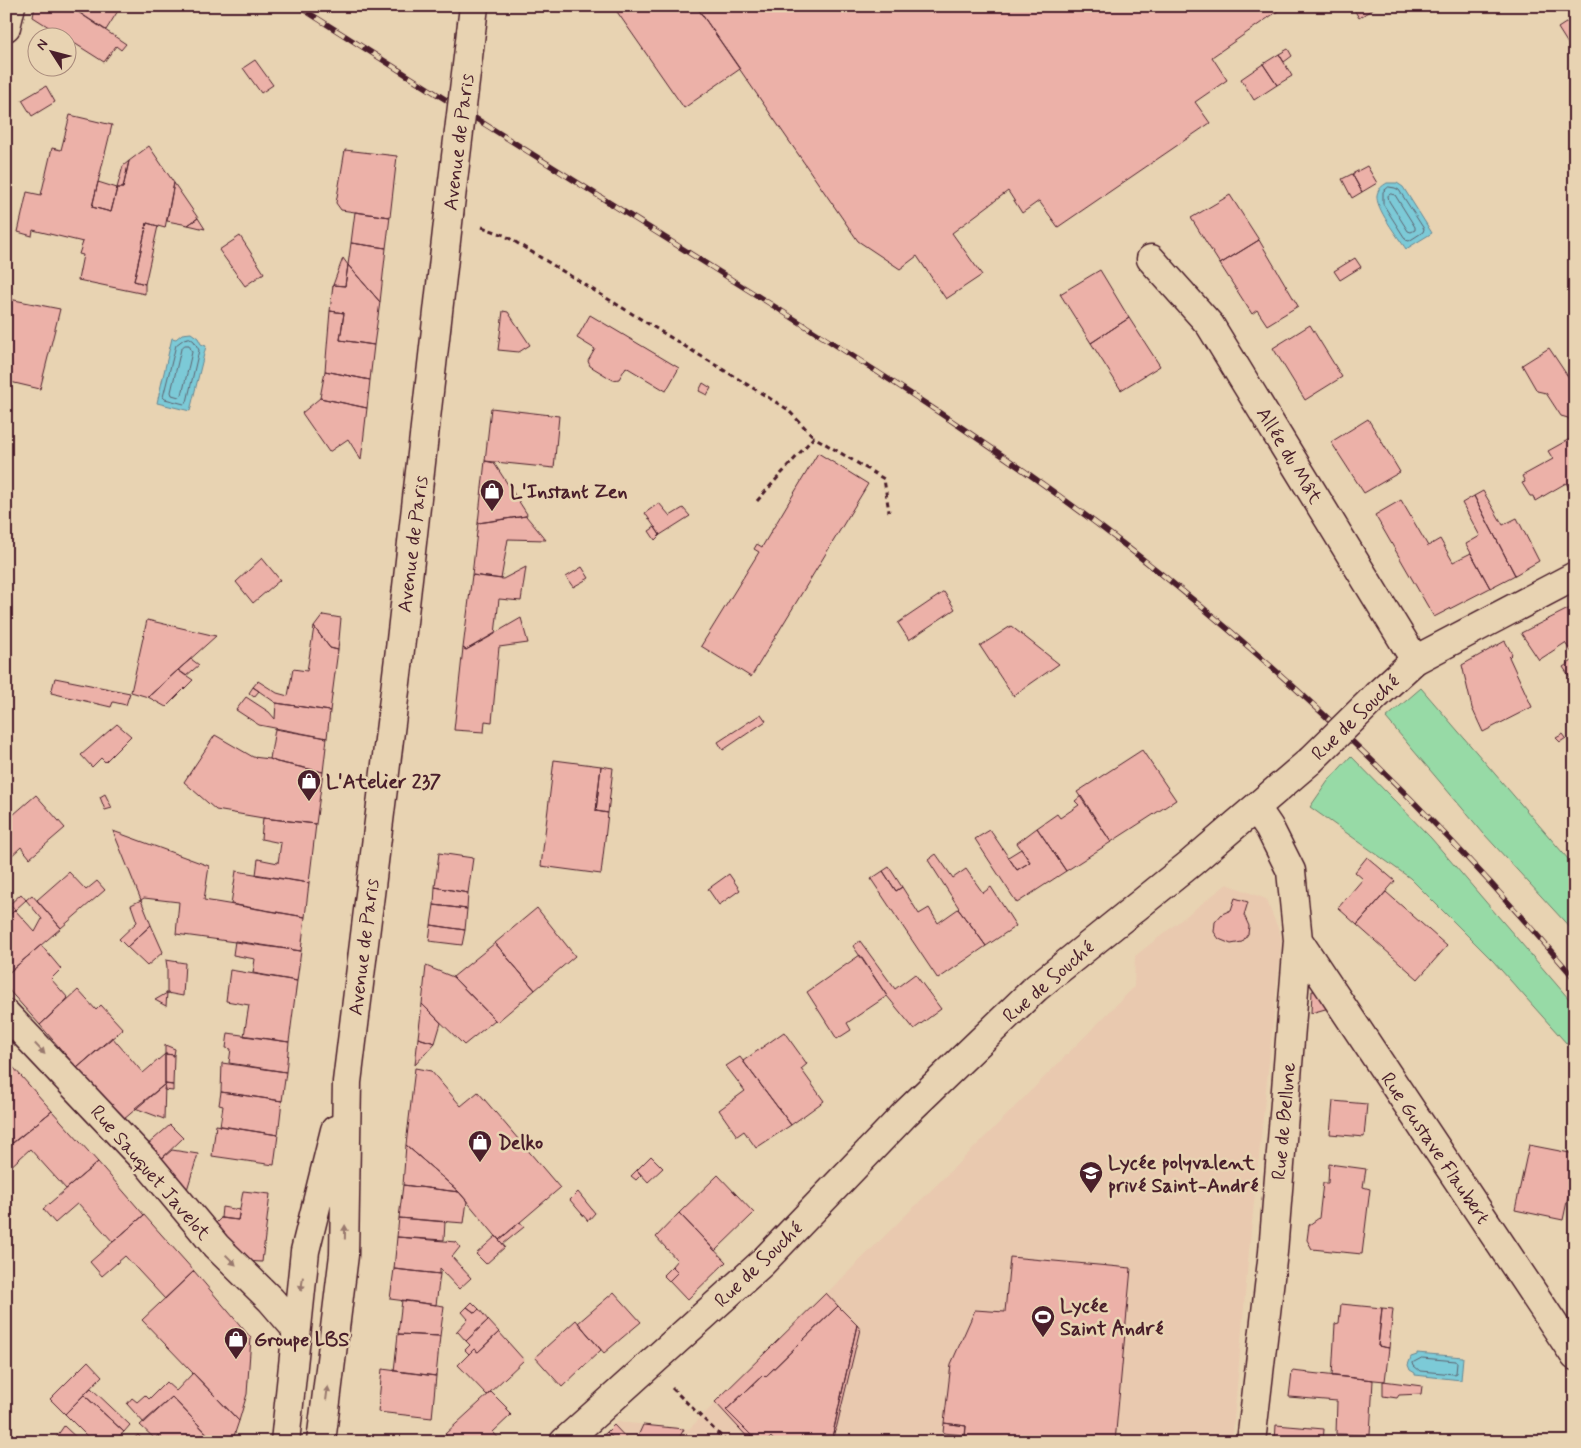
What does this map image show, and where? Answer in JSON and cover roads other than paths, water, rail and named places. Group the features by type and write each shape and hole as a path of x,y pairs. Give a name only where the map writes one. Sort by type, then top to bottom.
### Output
{"street":[{"path":"6,27 11,6"},
{"name":"Avenue de Paris","path":"285,1442 306,1251 346,1082 398,668 473,19"},
{"name":"Allée du Mât","path":"1151,259 1210,325 1415,660"},
{"name":"Rue de Souché","path":"564,1442 762,1263 906,1114 1036,988 1256,808 1310,761 1415,660 1575,576"},
{"name":"Rue de Bellune","path":"1251,1442 1273,1252 1298,940 1291,871 1269,827 1256,808"},
{"name":"Rue Gustave Flaubert","path":"1298,940 1575,1356"},
{"name":"Rue Sauquet Javelot","path":"6,1014 148,1162 216,1246 271,1300 296,1329"},
{"name":"Avenue de Paris","path":"321,1442 344,1255 346,1082"}],"water":[{"path":"1387,183 1397,183 1403,187 1432,233 1406,249 1377,201 1378,191"},
{"path":"191,333 198,338 201,344 206,346 190,411 157,403 172,338 176,339 182,334"},
{"path":"1417,1353 1463,1357 1461,1380 1415,1375 1408,1365 1411,1357 1417,1355"}],"railway":[{"path":"298,6 886,377 1032,476 1126,546 1247,645 1362,750 1471,862 1575,979"}],"place":[{"name":"L'Instant Zen","path":"492,512"},
{"name":"L'Atelier 237","path":"309,802"},
{"name":"Delko","path":"480,1163"},
{"name":"Lycée polyvalent privé Saint-André","path":"1091,1194"},
{"name":"Lycée Saint André","path":"1043,1338"},
{"name":"Groupe LBS","path":"236,1360"}]}
